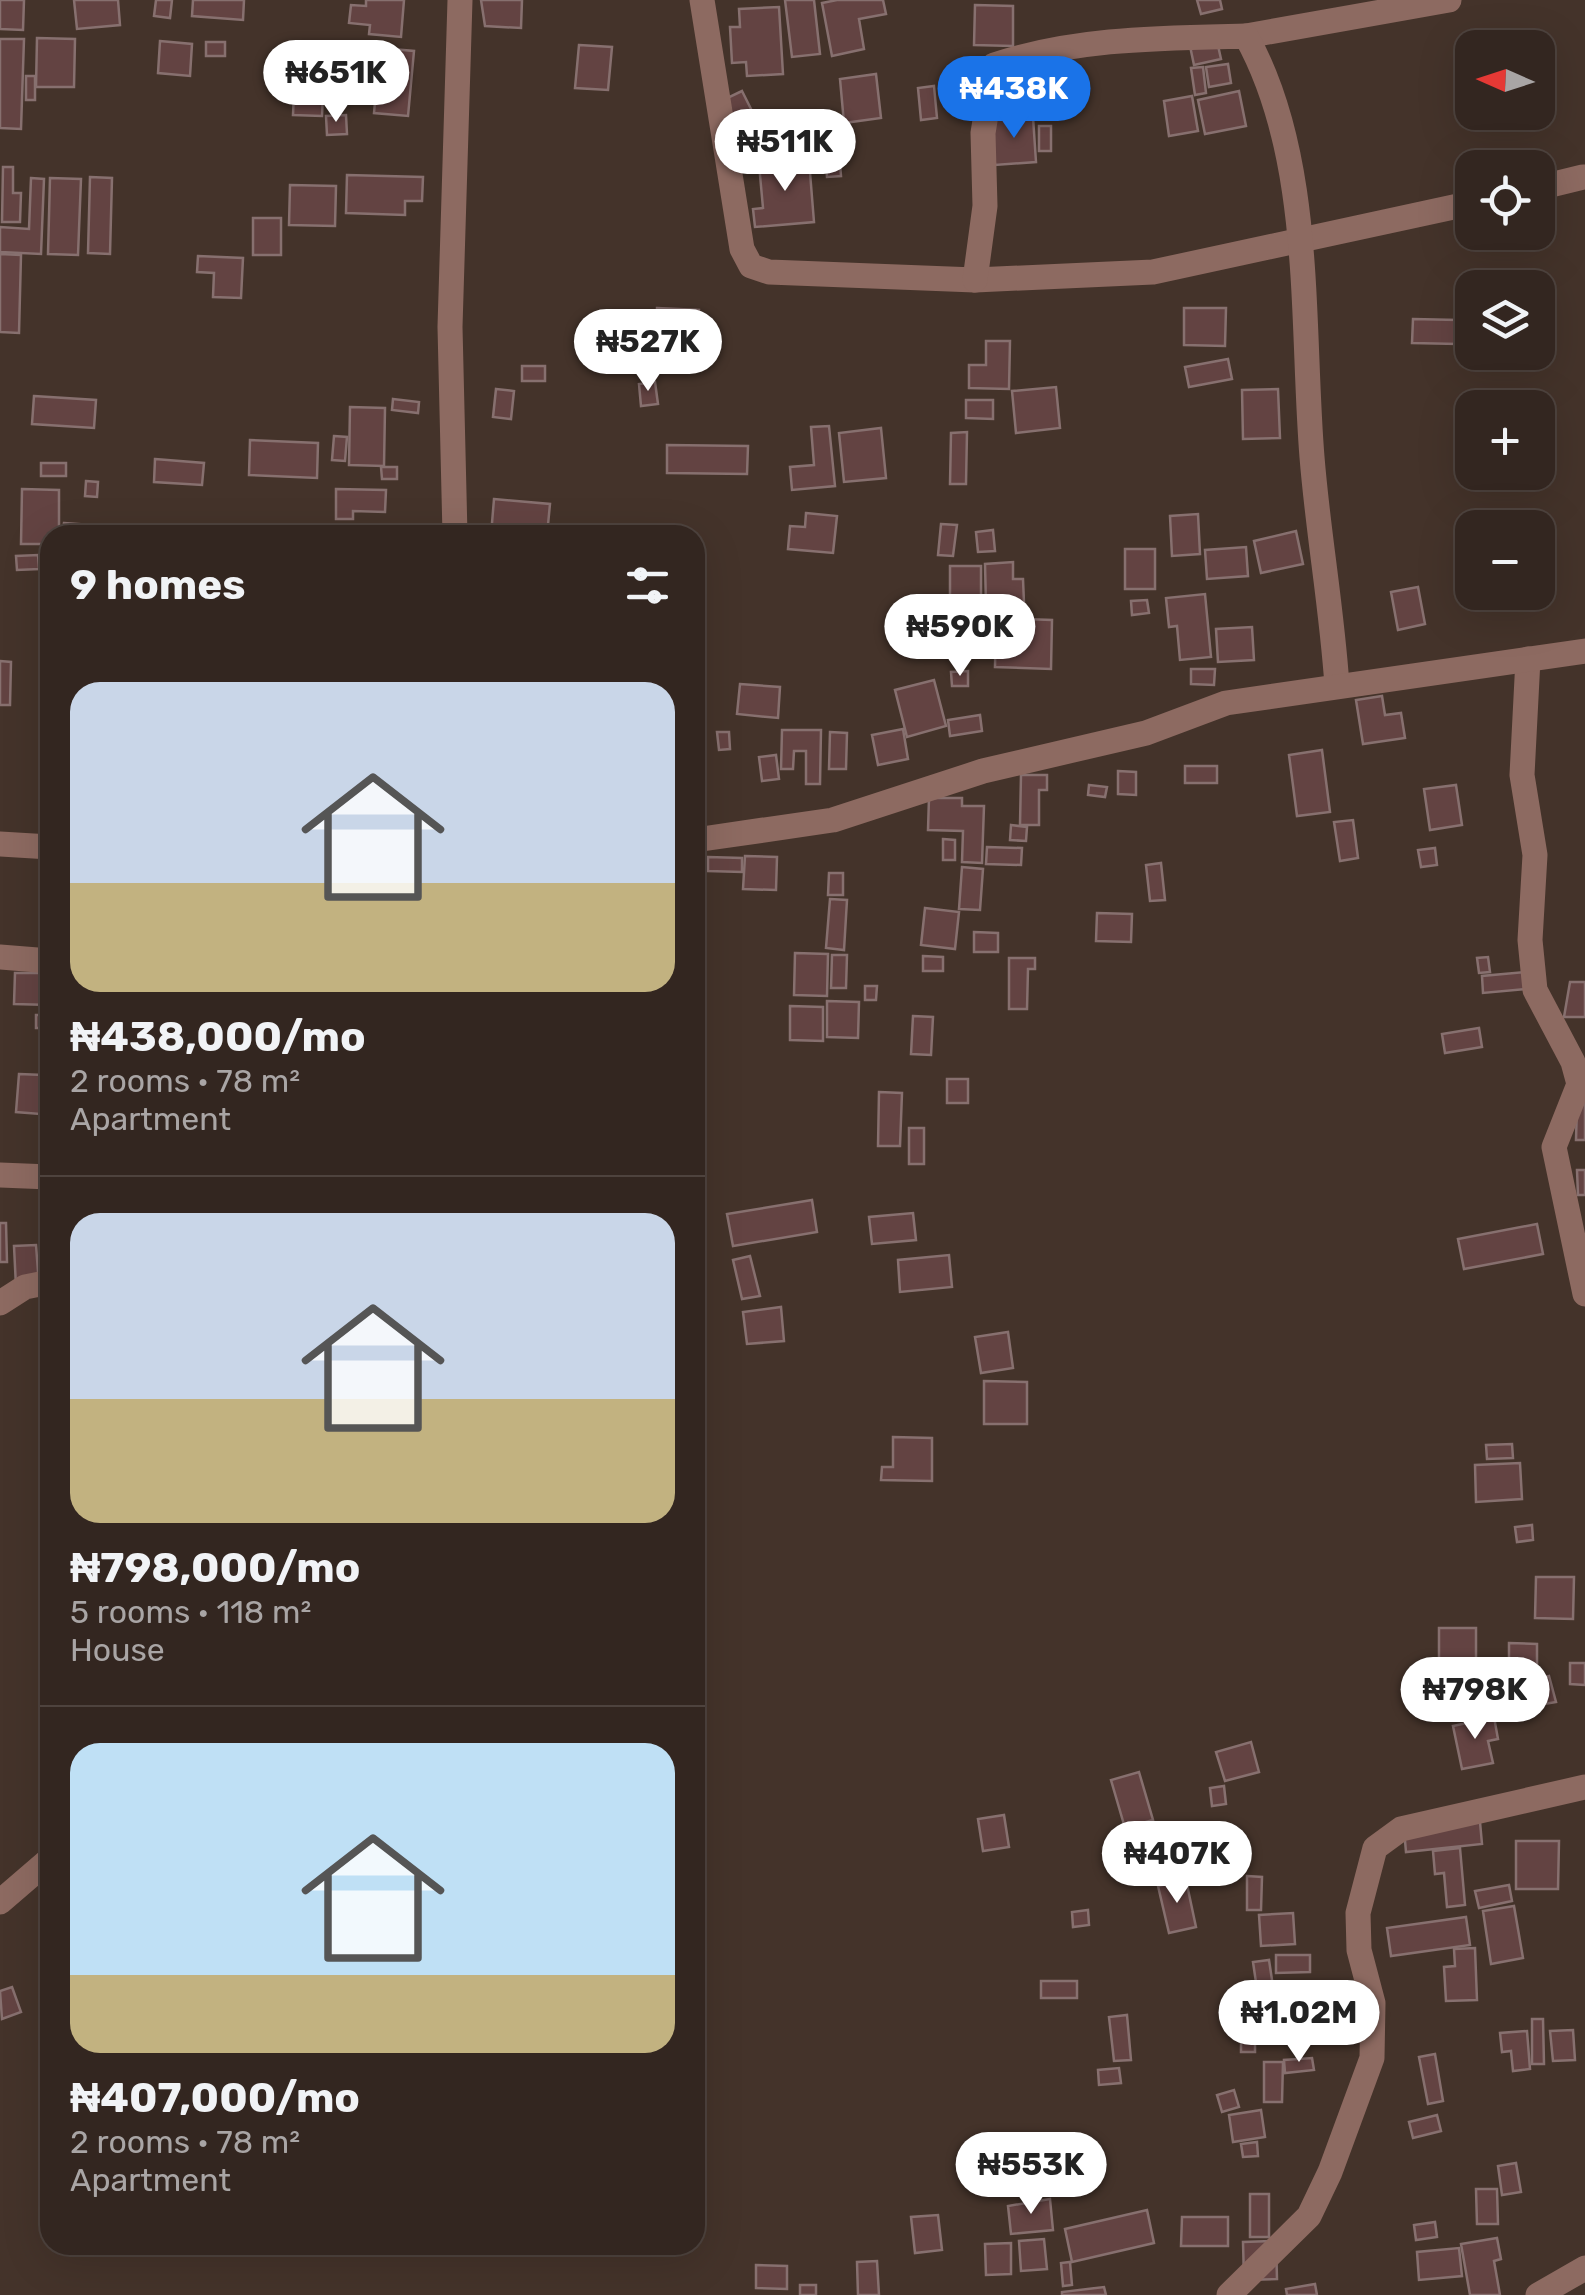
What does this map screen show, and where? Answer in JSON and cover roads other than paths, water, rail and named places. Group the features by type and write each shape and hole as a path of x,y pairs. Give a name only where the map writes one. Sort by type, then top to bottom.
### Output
{"street":[{"path":"455,525 450,327 460,0"},
{"path":"702,0 742,249 751,266 768,272 974,280 1153,272 1302,243 1455,207"},
{"path":"974,280 984,206 982,134 994,65 1038,50 1150,38 1246,36 1449,0"},
{"path":"1246,36 1280,134 1302,243 1312,460 1338,686"},
{"path":"1555,184 1582,177"},
{"path":"705,839 833,820 984,770 1146,733 1226,703 1585,651"},
{"path":"1528,659 1522,774 1534,854 1530,940 1536,990 1579,1084 1554,1147 1585,1294"},
{"path":"0,844 40,846"},
{"path":"0,957 40,960"},
{"path":"0,1176 40,1177"},
{"path":"0,1303 24,1287 40,1284"},
{"path":"1229,2295 1309,2216 1330,2172 1372,2058 1373,2003 1359,1950 1358,1913 1375,1848 1400,1829 1585,1788"},
{"path":"0,1902 40,1868"},
{"path":"1538,2295 1585,2268"}]}
